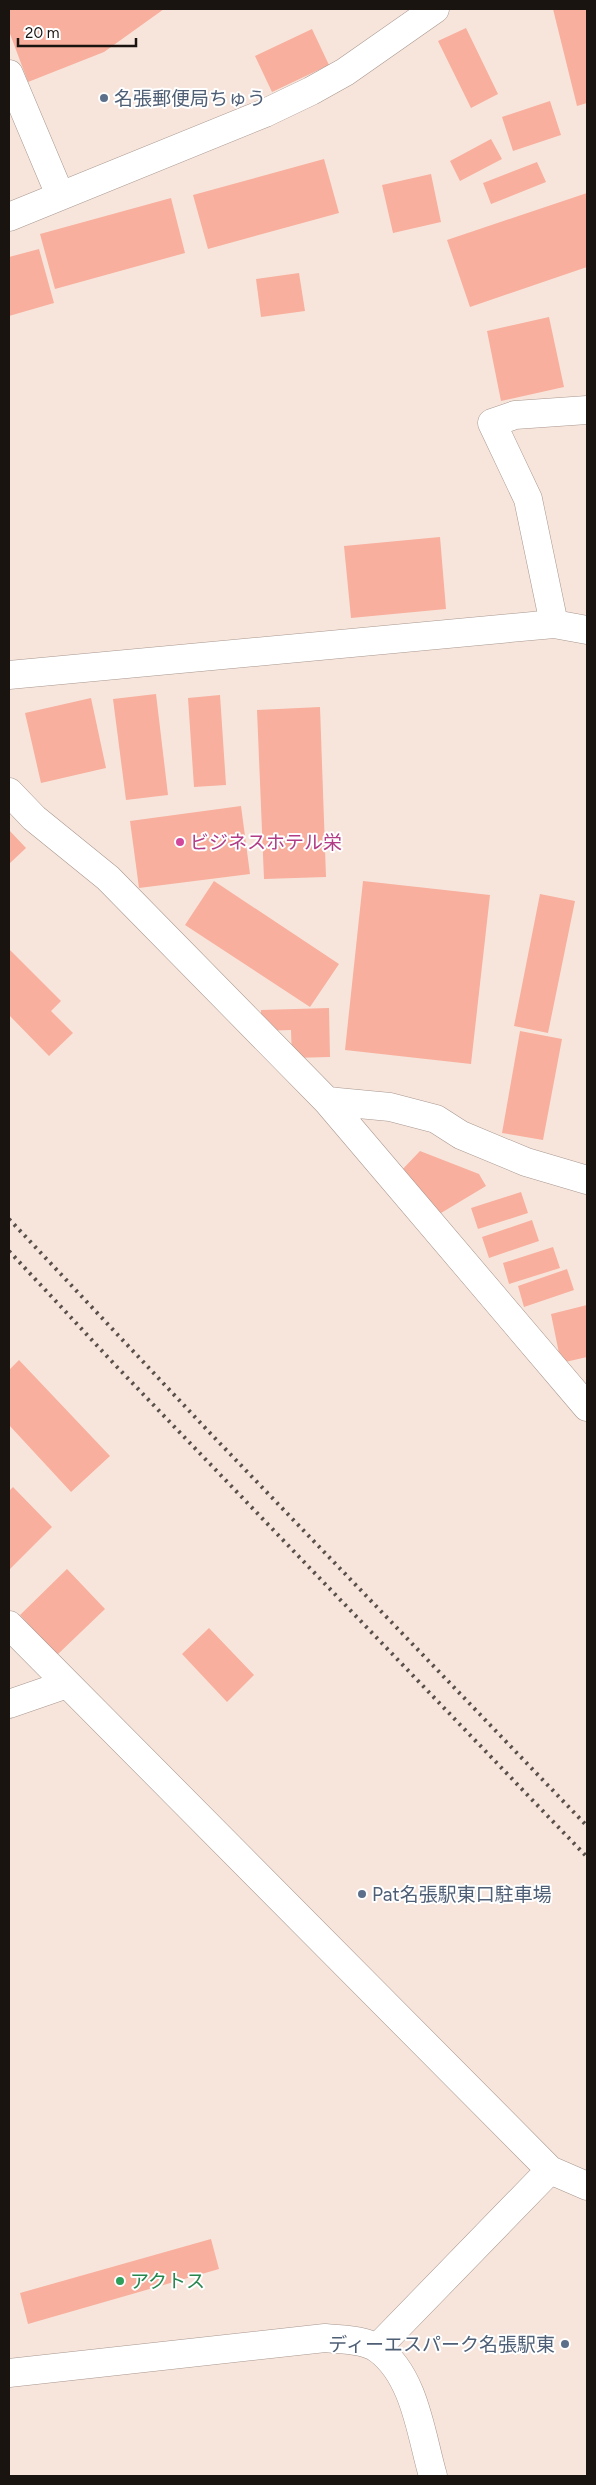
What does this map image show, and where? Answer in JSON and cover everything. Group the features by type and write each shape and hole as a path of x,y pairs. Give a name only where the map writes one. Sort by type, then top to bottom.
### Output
{"street":[{"path":"9,217 265,112 311,91 345,72 435,9"},
{"path":"9,74 60,195"},
{"path":"554,624 528,499 492,423 515,415 587,410"},
{"path":"9,675 554,624 587,630"},
{"path":"9,792 34,818 108,878 326,1101 587,1407"},
{"path":"326,1101 390,1106 436,1119 461,1135 526,1162 587,1180"},
{"path":"9,1625 550,2170 587,2186"},
{"path":"9,1704 67,1684"},
{"path":"377,2348 550,2170"},
{"path":"9,2373 326,2338 359,2342 377,2348 400,2373 412,2401 433,2476"}],"building":[{"path":"9,9 164,9 104,52 28,82 9,31"},
{"path":"553,9 587,9 587,103 577,106"},
{"path":"466,28 498,94 471,108 438,41"},
{"path":"312,29 329,65 272,92 255,56"},
{"path":"550,101 561,135 513,151 502,117"},
{"path":"491,139 502,159 460,181 450,161"},
{"path":"324,159 339,213 208,249 193,195"},
{"path":"537,162 546,182 491,204 483,183"},
{"path":"431,174 441,222 393,233 382,185"},
{"path":"587,193 587,267 470,307 447,240"},
{"path":"171,198 185,253 55,289 40,234"},
{"path":"39,249 54,303 9,316 9,257"},
{"path":"299,273 305,311 261,317 256,279"},
{"path":"549,317 564,387 501,401 487,331"},
{"path":"440,537 446,609 351,618 344,546"},
{"path":"156,694 168,795 126,800 113,699"},
{"path":"220,695 226,785 194,787 188,698"},
{"path":"91,698 106,768 41,783 25,713"},
{"path":"320,707 326,877 264,879 257,710"},
{"path":"241,806 250,874 139,888 130,821"},
{"path":"9,830 26,848 9,864"},
{"path":"214,881 339,964 310,1007 185,925"},
{"path":"363,881 490,895 471,1064 345,1050"},
{"path":"540,894 575,901 548,1033 514,1026"},
{"path":"9,949 61,1001 51,1011 73,1033 49,1056 9,1015"},
{"path":"329,1008 330,1057 292,1058 291,1030 261,1031 261,1010"},
{"path":"520,1031 562,1039 543,1140 502,1133"},
{"path":"420,1151 479,1174 486,1186 441,1213 399,1173"},
{"path":"521,1192 528,1213 478,1229 471,1208"},
{"path":"532,1220 539,1241 489,1258 482,1237"},
{"path":"553,1247 560,1268 509,1284 503,1263"},
{"path":"567,1269 574,1290 524,1307 518,1286"},
{"path":"587,1305 587,1357 561,1363 551,1314"},
{"path":"19,1360 110,1456 71,1492 9,1425 9,1370"},
{"path":"13,1487 52,1527 9,1570 9,1491"},
{"path":"67,1569 105,1609 57,1655 20,1615"},
{"path":"209,1628 254,1675 227,1702 182,1654"},
{"name":"アクトス","path":"211,2239 219,2269 28,2324 20,2293"}],"railway":[{"path":"9,1219 210,1433 587,1826"},
{"path":"9,1251 118,1368 587,1857"}],"place":[{"name":"名張郵便局ちゅう","path":"104,98"},
{"name":"ビジネスホテル栄","path":"180,842"},
{"name":"Pat名張駅東口駐車場","path":"362,1894"},
{"name":"アクトス","path":"120,2281"},
{"name":"ディーエスパーク名張駅東","path":"565,2344"}]}
